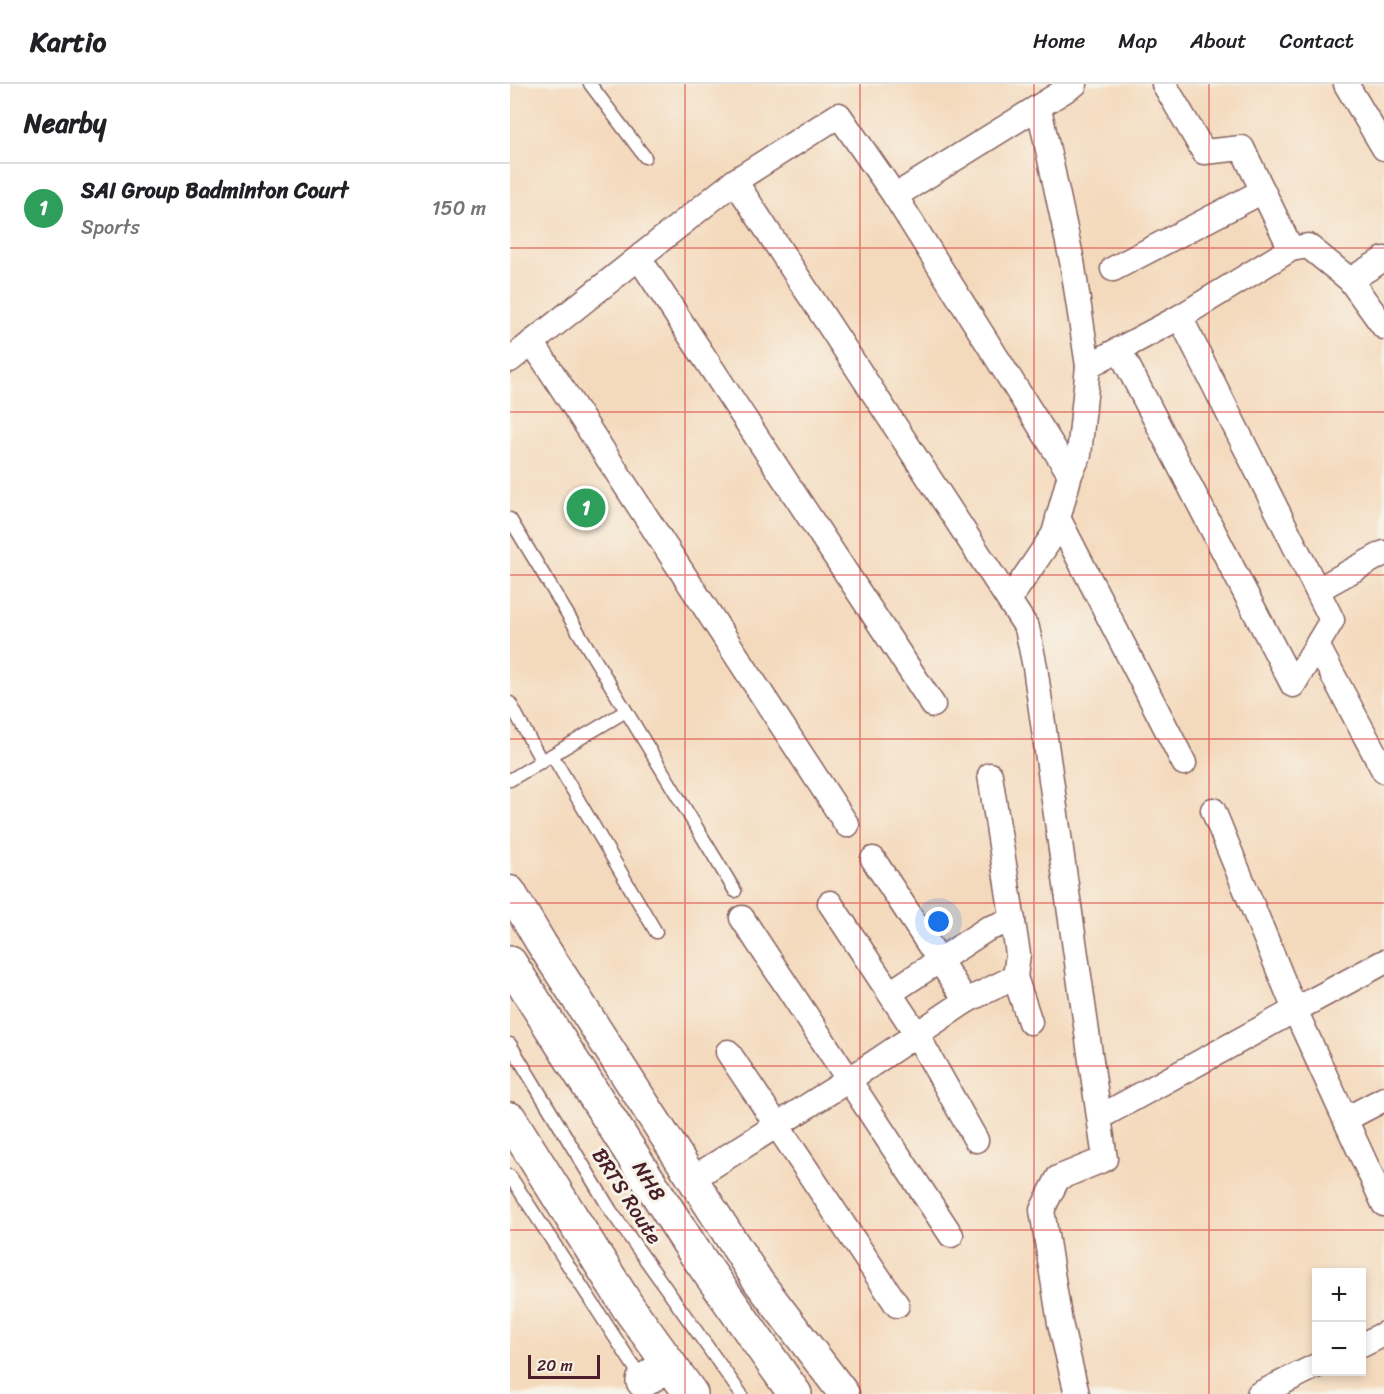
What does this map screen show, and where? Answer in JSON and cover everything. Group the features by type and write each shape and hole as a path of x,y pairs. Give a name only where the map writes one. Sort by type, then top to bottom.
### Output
{"main road":[{"name":"NH8","path":"510,963 693,1250 795,1394"},
{"path":"510,1119 628,1307 655,1380 691,1394"}],"street":[{"path":"895,196 1075,84"},
{"path":"1164,84 1204,152 1242,148 1291,249"},
{"path":"1346,84 1384,148"},
{"path":"1009,600 1054,534 1070,474 1078,454 1088,366 1072,261 1039,108"},
{"path":"510,360 735,181 839,115 895,196 1070,474"},
{"path":"735,181 1027,628 1035,667 1105,1159 1058,1178 1042,1210 1060,1323 1077,1394"},
{"path":"1113,269 1263,191"},
{"path":"1088,366 1120,351 1180,317 1291,249 1308,246 1350,280 1384,327"},
{"path":"639,258 933,705"},
{"path":"1350,280 1384,259"},
{"path":"1120,351 1293,686 1332,620 1180,317"},
{"path":"532,342 847,825"},
{"path":"1058,518 1184,763"},
{"path":"1317,590 1382,561"},
{"path":"1318,647 1384,771"},
{"path":"990,775 1018,954 1015,977 1030,1022"},
{"path":"1214,810 1295,1010 1384,1204"},
{"path":"873,859 966,1001"},
{"path":"510,891 758,1281 844,1394"},
{"path":"830,903 916,1033 975,1140"},
{"path":"742,918 951,1236"},
{"path":"890,993 987,929 1013,920"},
{"path":"1100,1117 1384,962"},
{"path":"692,1179 847,1081 966,1001 1015,977"},
{"path":"728,1052 897,1305"},
{"path":"1346,1119 1384,1099"},
{"path":"1366,1343 1384,1334"},
{"path":"1259,1394 1312,1368"}],"lane":[{"path":"590,84 645,157"},
{"path":"510,519 735,891"},
{"path":"510,703 656,932"},
{"path":"510,780 626,711"},
{"name":"BRTS Route","path":"510,1044 611,1211 741,1394"},
{"path":"510,1176 655,1380"}],"place":[{"name":"SAI Group Badminton Court","path":"586,508"}]}
